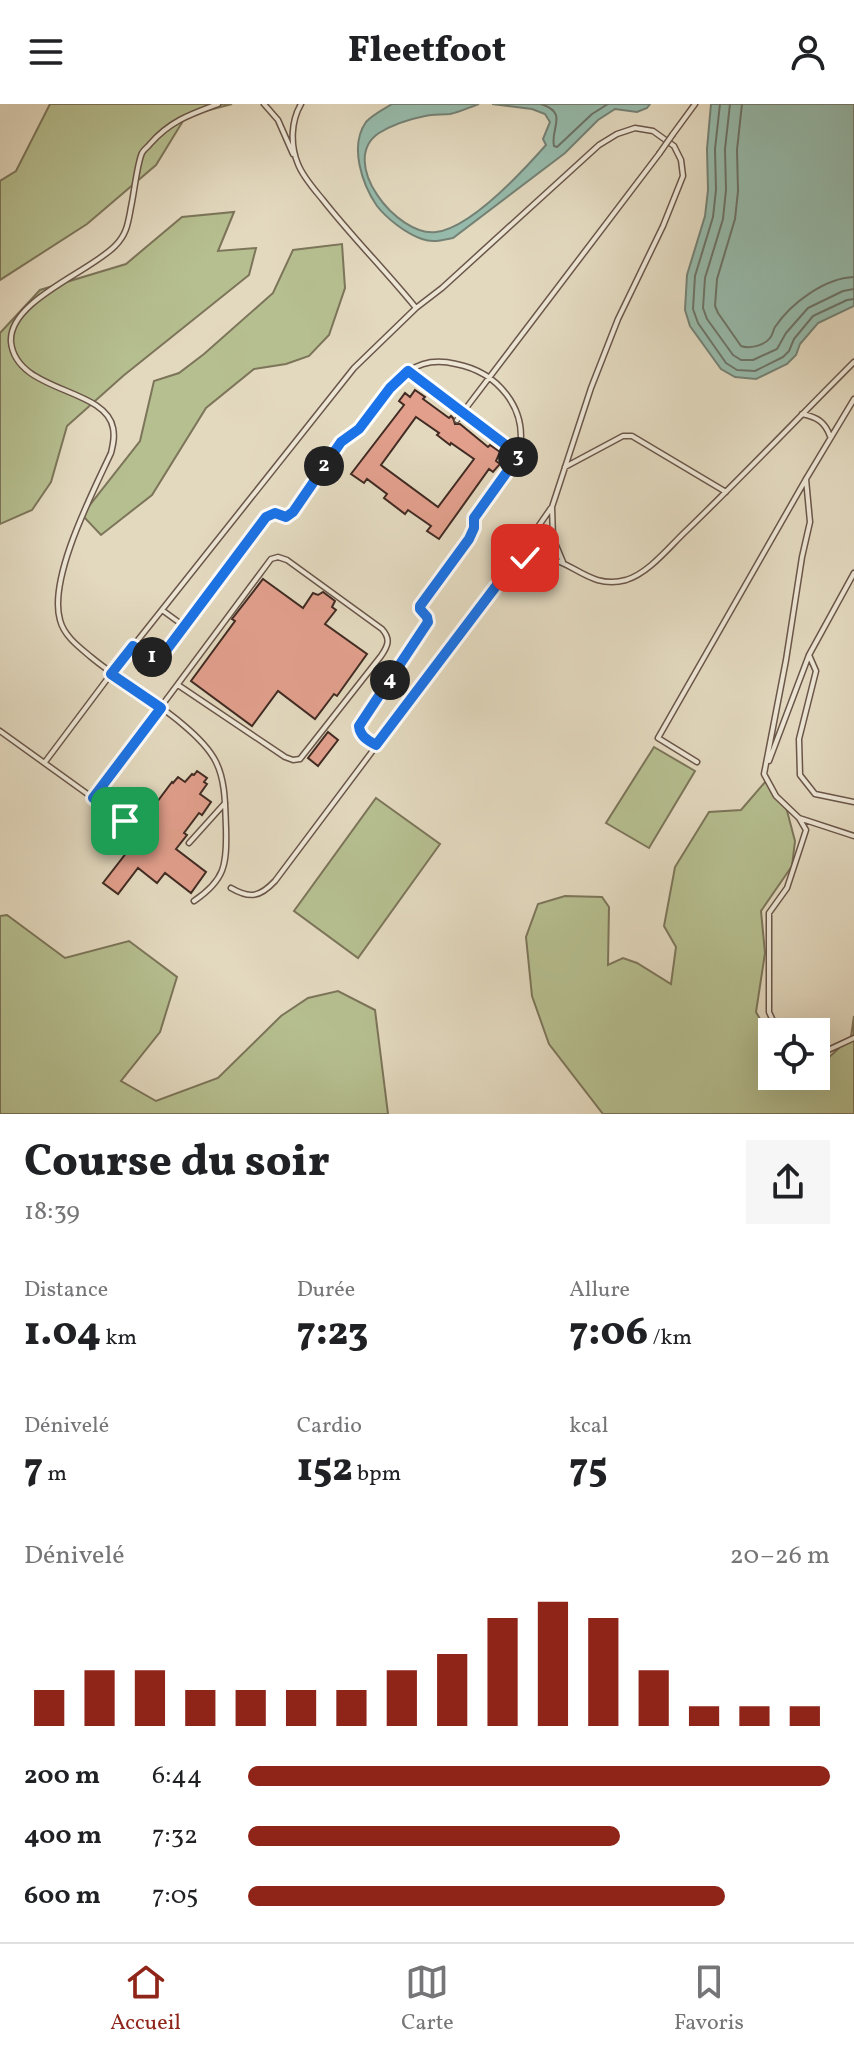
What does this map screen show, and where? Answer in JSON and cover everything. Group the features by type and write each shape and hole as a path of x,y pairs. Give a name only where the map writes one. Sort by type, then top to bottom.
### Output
{"lane":[{"path":"194,901 211,889 222,872 226,851 225,803 218,764 210,750 190,731 111,674 68,636 60,623 57,603 64,571 77,529 111,453 113,426 104,411 32,375 17,360 11,345 12,329 32,304 104,257 128,229 142,153 153,140 168,126 186,116 218,104"},
{"path":"264,104 278,120 305,177 416,308"},
{"path":"297,164 292,130 301,104"},
{"path":"457,420 695,104"},
{"path":"45,762 354,368 416,308 454,278 599,145 635,128 653,131 674,146 681,160 683,176 618,319 591,388 552,507 275,881 266,891 255,895 241,894 231,888"},
{"path":"133,646 149,656 158,657 165,652 266,517 275,513 286,517 293,512 341,442 359,429 390,388 408,371 427,362 468,366 489,376 504,390 514,407 521,425 519,455 474,518 469,539 420,606 428,622 359,726 360,733 376,745"},
{"path":"512,565 535,556 563,562 594,580 607,583 635,577 726,492 854,362"},
{"path":"408,371 519,455"},
{"path":"697,762 658,738 854,399"},
{"path":"802,414 821,421 830,437"},
{"path":"565,467 623,436 632,436 726,492"},
{"path":"772,1018 769,1012 769,913 787,888 806,830 799,818 776,796 764,774 810,522 806,479"},
{"path":"552,507 553,538 563,562"},
{"path":"93,798 271,559 278,557 287,560 382,629 389,639 381,656 300,759 285,757 178,685"},
{"path":"764,774 809,655 854,573"},
{"path":"162,610 184,626"},
{"path":"809,655 816,671 799,739 800,775 815,794 854,802"},
{"path":"0,731 125,821"},
{"path":"189,843 225,803"},
{"path":"799,818 854,836"},
{"path":"830,1049 854,1038"}],"shaded area":[{"path":"50,104 232,104 186,116 156,165 87,224 0,280 0,181 16,171"},
{"path":"234,212 218,251 256,248 249,275 123,376 67,426 51,482 32,510 0,524 0,333 40,290 126,264 182,217"},
{"path":"342,244 345,288 329,335 309,356 286,364 254,369 206,408 152,495 101,535 82,515 140,441 154,381 179,373 273,293 293,250"},
{"path":"654,747 695,771 649,848 606,823"},
{"path":"766,781 786,807 795,841 792,866 761,911 765,953 756,1012 759,1018 758,1090 830,1090 830,1056 851,1037 854,1016 854,1114 603,1114 549,1044 532,996 526,937 538,904 565,896 602,897 609,907 608,965 623,958 671,984 676,947 664,926 675,867 709,812 741,810"},
{"path":"376,798 440,844 358,958 294,911"},
{"path":"7,915 65,958 129,941 177,977 160,1032 121,1081 156,1101 218,1078 281,1016 308,998 338,991 375,1010 388,1114 0,1114 0,916"}],"water":[{"path":"392,104 479,104 454,113 428,115 390,127 368,145 365,161 368,178 377,195 405,223 436,232 450,228 480,210 546,145 543,139 550,122 545,114 532,109 492,104 650,104 637,112 615,109 598,120 565,153 453,238 434,241 410,234 386,216 377,206 362,176 358,153 361,132 369,119"},
{"path":"711,104 854,104 854,306 818,323 787,364 756,379 735,377 721,369 690,326 685,310 687,275 705,216"}],"building":[{"path":"415,390 449,418 451,416 455,424 460,424 488,447 490,445 500,452 496,461 500,464 493,472 489,469 439,539 427,531 431,526 408,510 405,514 384,498 387,494 367,479 364,483 351,474 404,405 399,401 405,393 410,397","holes":["416,417 439,433 437,435 450,445 474,459 438,507 381,465"]},
{"path":"263,579 303,608 313,593 318,595 323,592 335,601 332,607 336,610 325,624 367,654 337,696 334,694 315,719 278,691 252,726 191,681"},
{"path":"328,732 338,740 318,766 308,758"},
{"path":"197,771 207,778 204,782 207,784 200,794 211,802 184,833 187,835 176,849 206,872 191,893 165,873 157,883 138,868 118,894 103,883 127,852 118,845 126,831 134,822 139,826 172,782 178,777 185,782"}],"route":[{"path":"125,821 93,798 161,708 111,674 133,646 149,656 158,657 165,652 266,517 271,513 286,517 293,512 341,442 359,429 390,388 408,371 519,455 474,518 469,539 420,606 428,622 359,726 365,738 376,745 512,565 525,558"}]}
